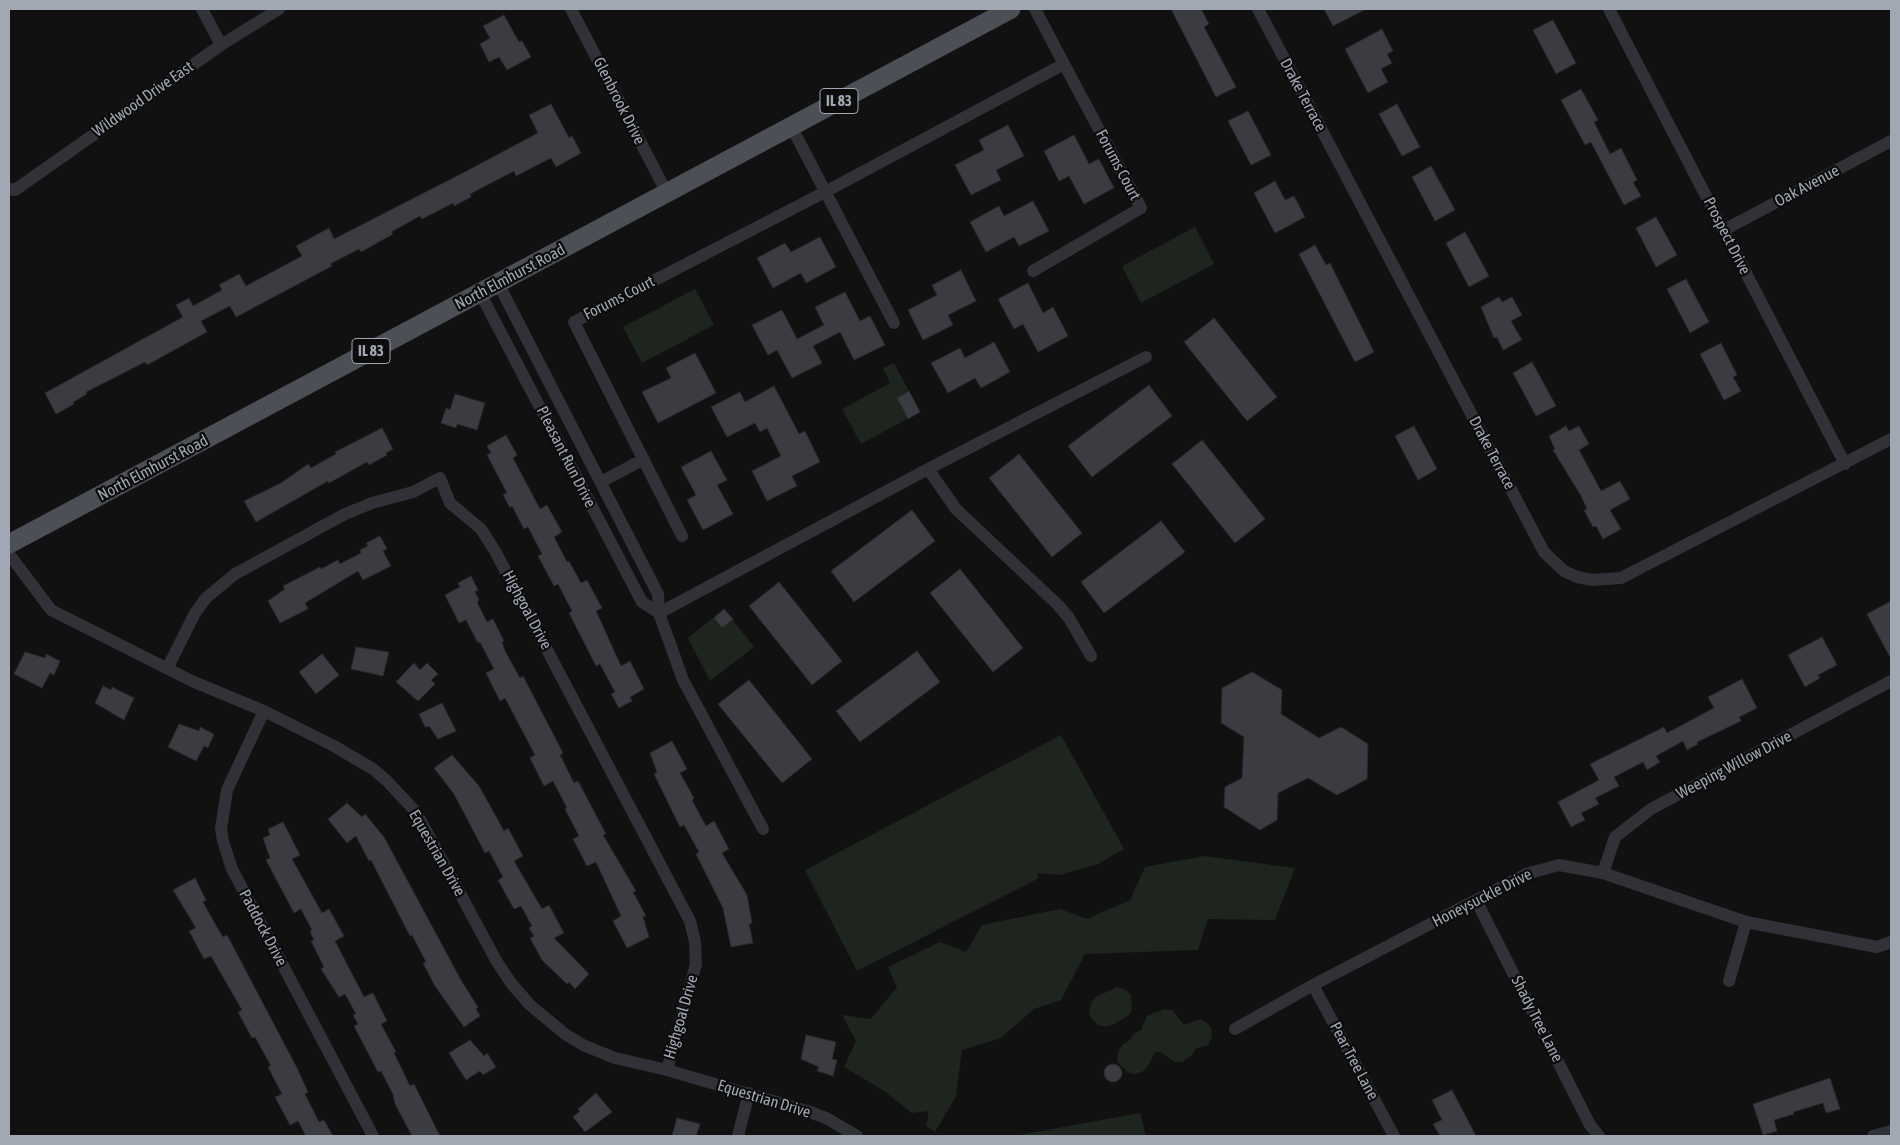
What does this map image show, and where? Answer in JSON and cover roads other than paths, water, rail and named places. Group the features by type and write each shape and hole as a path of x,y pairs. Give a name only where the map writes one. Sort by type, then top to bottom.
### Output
{"main road":[{"name":"North Elmhurst Road","path":"9,544 1011,9"}],"street":[{"path":"202,9 221,44"},
{"name":"Wildwood Drive East","path":"9,190 15,190 221,44 279,9"},
{"name":"Glenbrook Drive","path":"571,9 667,193"},
{"name":"Forums Court","path":"1033,271 1141,208 1035,9"},
{"name":"Drake Terrace","path":"1258,9 1544,552 1564,571 1577,577 1592,580 1621,578 1891,439"},
{"name":"Prospect Drive","path":"1610,9 1845,464"},
{"name":"Forums Court","path":"682,536 574,322 1064,64"},
{"path":"791,126 894,323"},
{"name":"Oak Avenue","path":"1724,230 1891,141"},
{"name":"Pleasant Run Drive","path":"498,283 658,594 659,613 684,680 763,829"},
{"name":"Pleasant Run Drive","path":"480,293 642,602 659,613"},
{"path":"659,613 928,469 1146,357"},
{"path":"601,482 644,458"},
{"path":"928,469 956,509 1058,605 1069,618 1091,656"},
{"name":"Highgoal Drive","path":"168,667 195,614 206,598 235,574 345,514 372,503 413,492 440,478 450,503 481,529 496,551 690,921 696,942 696,964 666,1070"},
{"name":"Equestrian Drive","path":"9,554 51,610 168,667 194,682 264,711 373,769 401,794 416,812 435,843 497,962 530,1006 545,1020 565,1034 600,1052 749,1093 826,1118 857,1136"},
{"name":"Weeping Willow Drive","path":"1603,873 1615,837 1651,809 1891,681"},
{"name":"Paddock Drive","path":"264,711 228,790 221,828 223,841 232,869 373,1136"},
{"name":"Honeysuckle Drive","path":"1234,1029 1313,985 1476,900 1541,868 1559,865 1603,873 1746,922 1877,947 1891,942"},
{"name":"Shady Tree Lane","path":"1476,900 1590,1125 1599,1136"},
{"path":"1729,981 1746,922"},
{"name":"Pear Tree Lane","path":"1313,985 1394,1136"},
{"path":"738,1136 749,1093"},
{"path":"1873,1136 1891,1131"}]}
